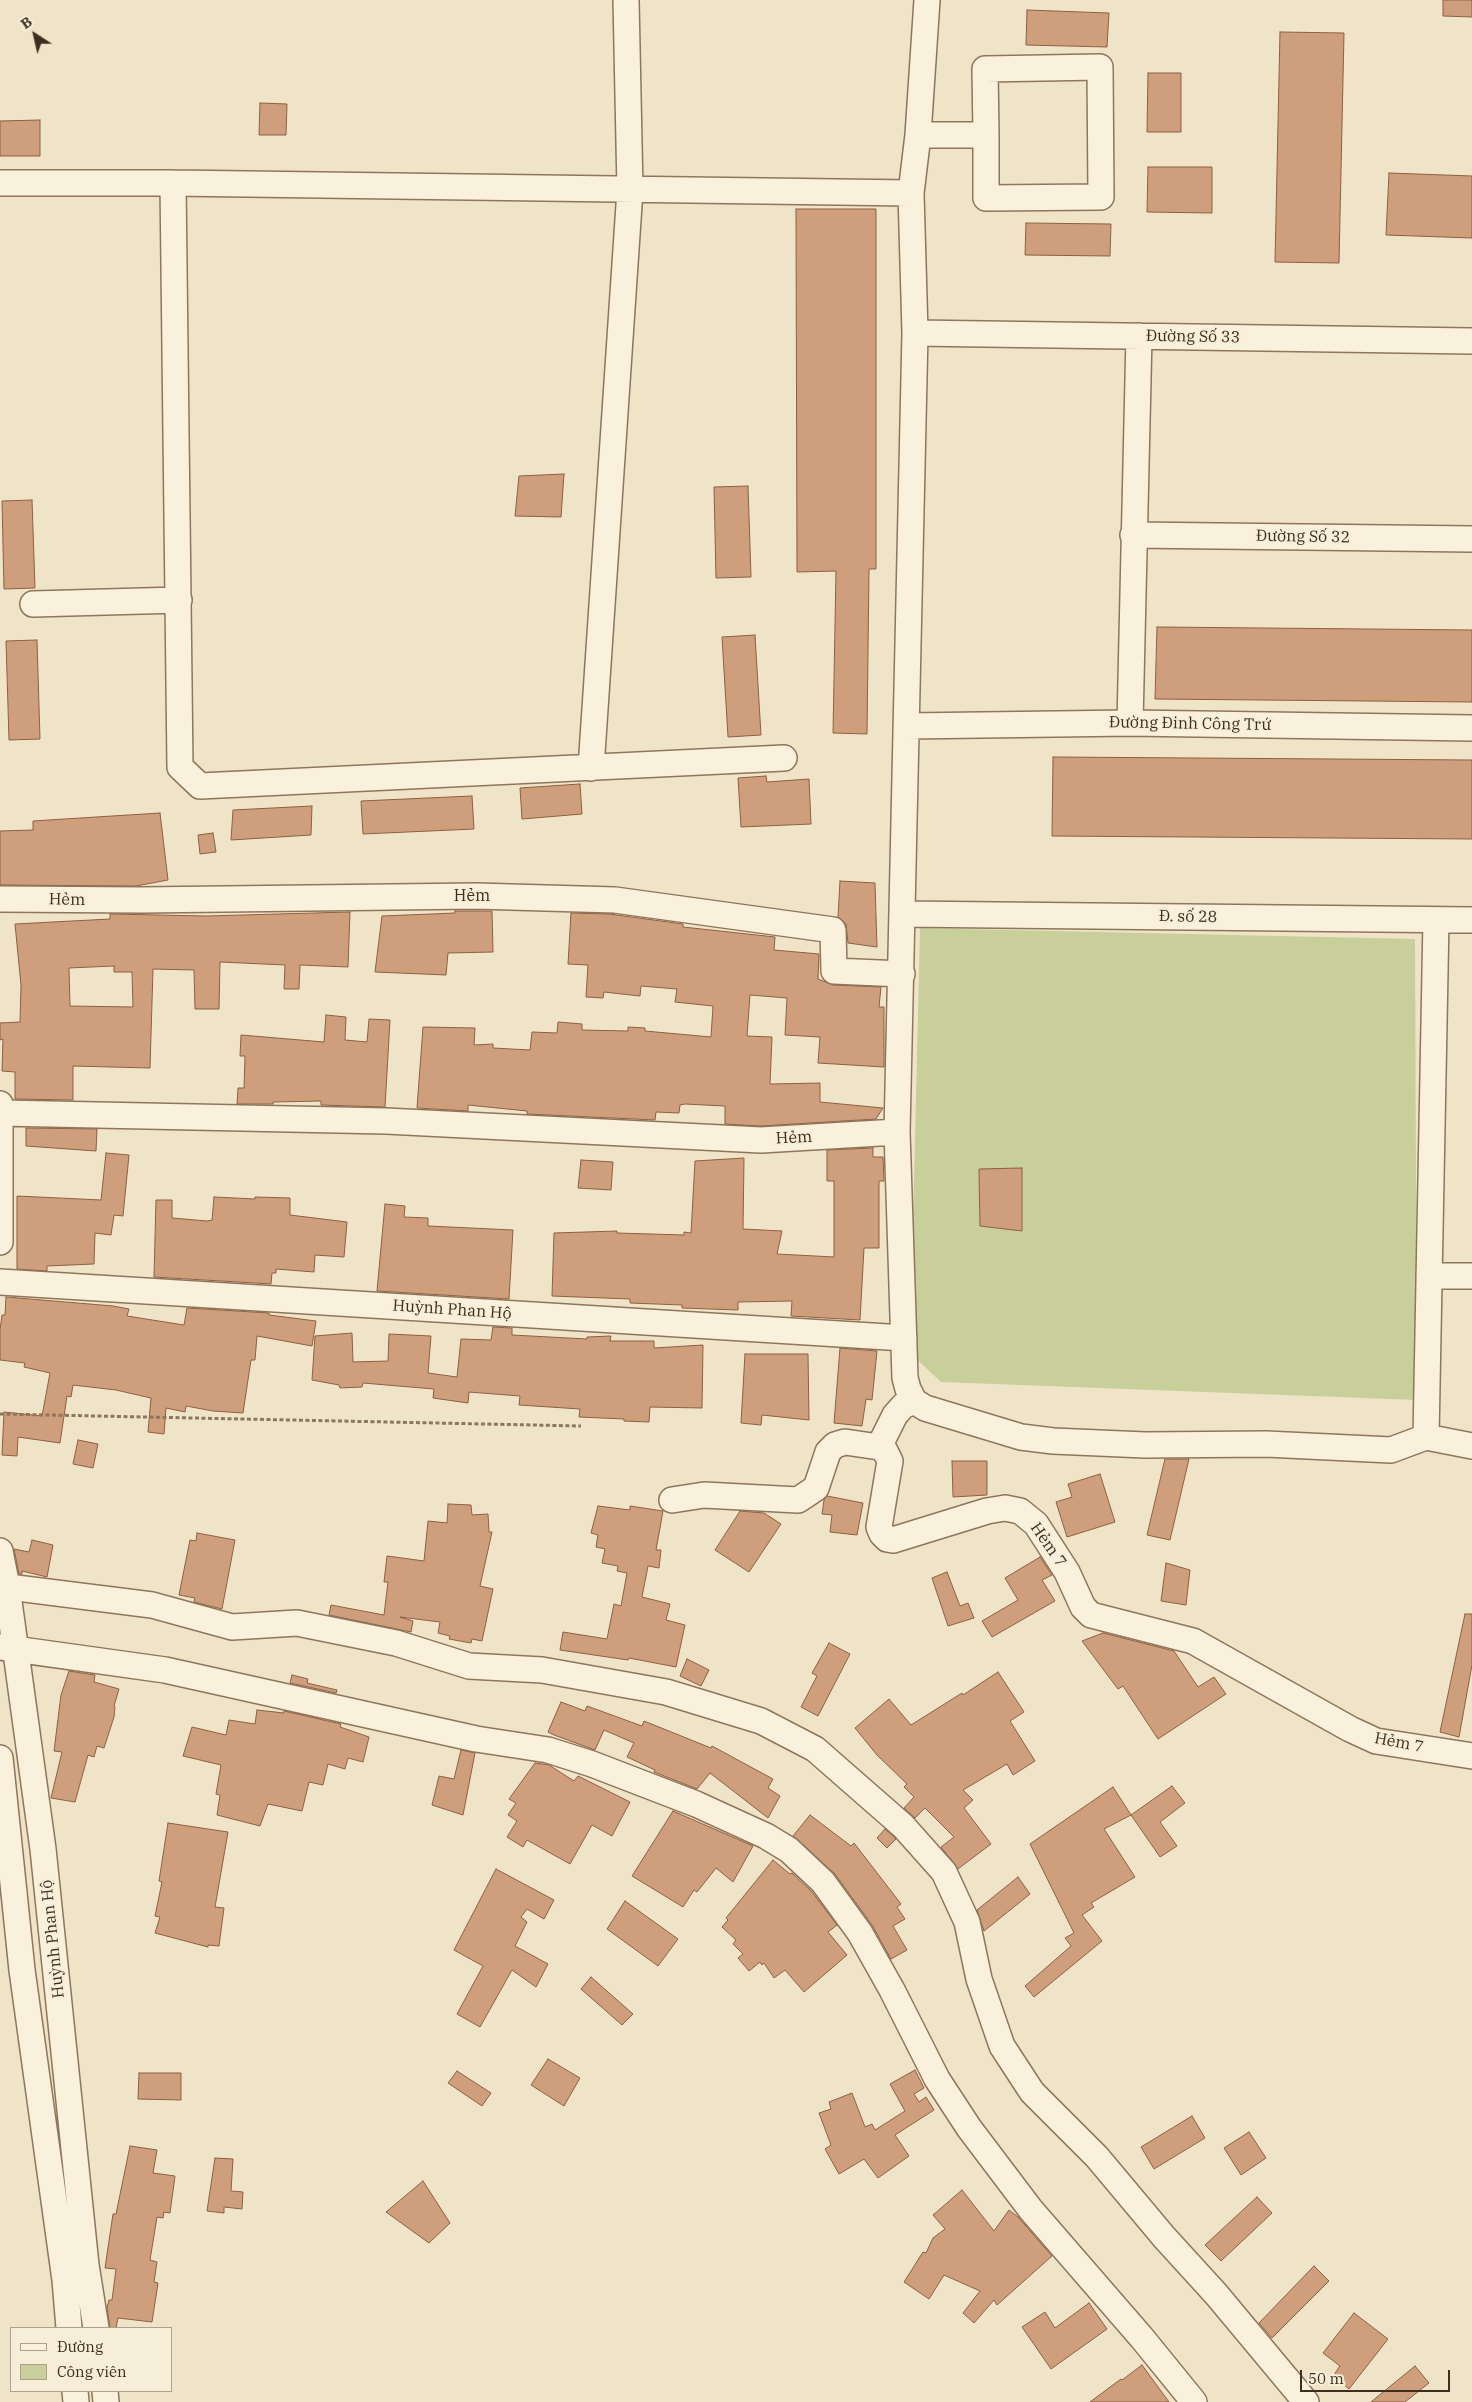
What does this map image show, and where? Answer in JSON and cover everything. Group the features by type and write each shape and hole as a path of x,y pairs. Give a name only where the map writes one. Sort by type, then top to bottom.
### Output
{"street":[{"path":"591,768 630,190 626,0"},
{"path":"927,0 918,136 911,193 914,333 908,726 897,1132 905,1378 908,1389 914,1401 925,1408 1021,1437 1054,1441 1145,1445 1266,1444 1391,1450 1426,1438 1472,1446"},
{"path":"1100,67 1101,197 986,198 986,135 985,69 1100,67"},
{"path":"918,136 986,135"},
{"path":"173,183 180,767 200,786 784,758"},
{"path":"0,184 173,183 911,193"},
{"name":"Đường Số 33","path":"914,333 1472,341"},
{"path":"1130,723 1138,336"},
{"name":"Đường Số 32","path":"1134,535 1472,539"},
{"path":"33,604 179,600"},
{"name":"Đường Đinh Công Trứ","path":"908,726 1130,723 1472,728"},
{"name":"Hẻm","path":"0,899 151,900 476,896 616,900 833,930 834,971 902,974"},
{"name":"Đ. số 28","path":"903,914 1472,920"},
{"path":"1426,1438 1436,920"},
{"path":"0,1242 1,1109"},
{"name":"Hẻm","path":"1,1109 386,1121 761,1140 897,1132"},
{"path":"1429,1276 1472,1276"},
{"name":"Huỳnh Phan Hộ","path":"0,1282 904,1338"},
{"path":"672,1500 704,1494 798,1500 816,1488 828,1452 835,1445 844,1442 879,1447 896,1415 903,1406 914,1401"},
{"name":"Hẻm 7","path":"879,1447 885,1451 890,1461 879,1527 887,1539 893,1540 987,1511 1005,1508 1020,1511 1036,1524 1067,1572 1083,1608 1091,1616 1193,1641 1350,1729 1376,1741 1472,1756"},
{"name":"Huỳnh Phan Hộ","path":"0,1551 8,1649 43,1849 86,2265 96,2327"},
{"path":"4,1586 152,1605 232,1628 297,1623 396,1643 469,1666 542,1670 666,1692 761,1721 814,1749 902,1826 944,1872 967,1922 980,1979 1002,2046 1032,2092 1097,2157 1164,2237 1216,2294 1306,2402"},
{"path":"8,1649 165,1670 476,1739 548,1750 592,1764 696,1804 758,1832 789,1850 822,1882 860,1933 892,1990 937,2079 969,2128 1031,2210 1142,2338 1194,2402"},
{"name":"Huỳnh Phan Hộ","path":"0,1758 22,1970 65,2280 69,2327"}],"path":[{"path":"0,1414 581,1426"}],"green space":[{"path":"920,928 1415,939 1417,1400 941,1382 910,1353"}],"building":[{"path":"1443,0 1472,0 1472,17 1443,16"},
{"path":"1027,10 1109,13 1107,47 1026,45"},
{"path":"1280,32 1344,33 1339,263 1275,262"},
{"path":"1148,73 1181,73 1181,132 1147,132"},
{"path":"260,103 287,104 286,135 259,135"},
{"path":"40,120 40,156 0,156 0,121"},
{"path":"1148,167 1212,167 1212,213 1147,212"},
{"path":"1389,173 1472,176 1472,238 1386,235"},
{"path":"796,209 876,209 876,569 869,569 867,734 833,733 836,571 797,572"},
{"path":"1026,223 1111,224 1110,256 1025,255"},
{"path":"564,474 561,517 515,516 519,476"},
{"path":"748,486 751,577 716,578 714,487"},
{"path":"32,500 35,588 4,589 2,501"},
{"path":"1157,627 1472,630 1472,702 1155,699"},
{"path":"755,635 761,735 728,737 722,637"},
{"path":"37,640 40,739 9,740 6,641"},
{"path":"1053,757 1472,760 1472,839 1052,836"},
{"path":"766,776 767,782 809,779 811,824 741,827 738,778"},
{"path":"580,784 582,814 522,819 520,788"},
{"path":"472,796 474,829 363,834 361,801"},
{"path":"312,806 311,835 231,840 233,810"},
{"path":"160,813 168,880 136,886 0,885 0,831 33,830 33,821"},
{"path":"213,833 216,852 200,854 198,835"},
{"path":"840,881 875,883 877,947 848,943 846,924 838,917"},
{"path":"455,911 492,911 493,952 448,953 446,975 375,972 382,916 455,913"},
{"path":"350,912 348,967 300,965 299,989 284,989 285,965 220,962 219,1009 195,1009 194,970 153,969 150,1068 73,1066 73,1100 15,1099 15,1072 2,1071 3,1039 0,1040 0,1023 20,1022 21,985 15,924 110,919 110,914 206,916","holes":["114,966 114,972 132,972 133,1007 70,1006 69,968"]},
{"path":"571,913 609,914 683,924 683,927 775,937 774,950 819,954 818,979 833,985 881,987 879,1007 884,1007 884,1067 818,1063 820,1037 785,1035 787,998 750,995 747,1036 772,1037 770,1084 820,1083 820,1102 883,1108 876,1119 761,1126 725,1124 725,1106 685,1104 680,1105 679,1113 656,1112 655,1120 527,1114 527,1111 468,1105 468,1111 417,1108 423,1027 475,1028 474,1045 493,1044 493,1048 530,1050 532,1032 557,1033 558,1022 582,1024 582,1030 628,1031 628,1027 645,1028 645,1031 711,1037 713,1006 675,1002 677,989 641,986 640,996 604,992 603,998 586,997 588,965 568,964"},
{"path":"326,1015 346,1017 345,1040 367,1042 369,1019 390,1020 385,1107 321,1105 321,1101 237,1104 238,1088 244,1088 245,1056 240,1056 241,1035 324,1042"},
{"path":"26,1128 97,1129 96,1151 26,1146"},
{"path":"873,1148 873,1157 883,1157 884,1181 879,1181 879,1248 864,1248 860,1320 791,1316 792,1301 738,1302 738,1310 682,1308 682,1305 630,1303 630,1299 552,1296 554,1233 617,1231 617,1233 684,1235 684,1232 691,1233 695,1161 744,1158 743,1229 782,1231 777,1254 834,1257 834,1181 827,1181 827,1150"},
{"path":"106,1153 129,1155 123,1216 114,1215 111,1235 95,1233 94,1264 47,1266 47,1271 17,1269 17,1196 101,1200"},
{"path":"581,1160 613,1162 611,1190 578,1188"},
{"path":"1022,1168 1022,1231 980,1226 979,1169"},
{"path":"214,1197 290,1198 290,1215 347,1222 344,1257 315,1255 314,1272 276,1269 276,1273 272,1273 271,1284 154,1277 156,1200 172,1200 172,1218 207,1221 212,1220"},
{"path":"385,1204 405,1206 404,1217 428,1218 428,1226 513,1230 509,1299 377,1291"},
{"path":"6,1297 113,1306 129,1309 127,1316 184,1325 187,1308 269,1313 269,1315 316,1321 312,1346 257,1336 255,1360 251,1360 243,1413 213,1411 186,1406 185,1412 166,1408 164,1434 148,1432 151,1398 116,1390 73,1385 71,1397 67,1396 60,1443 18,1437 17,1456 2,1455 4,1412 42,1416 50,1373 24,1367 25,1363 0,1360 0,1330 2,1315 5,1315"},
{"path":"493,1327 512,1328 512,1335 587,1339 587,1337 611,1336 610,1341 654,1341 654,1348 703,1345 702,1408 650,1407 649,1422 624,1421 624,1419 579,1417 580,1409 519,1405 520,1396 469,1392 468,1403 433,1398 434,1389 363,1383 362,1387 340,1388 339,1385 312,1380 315,1336 352,1333 353,1362 388,1361 389,1334 431,1336 428,1373 457,1377 461,1339 491,1340"},
{"path":"840,1348 877,1351 872,1400 866,1399 862,1426 834,1423"},
{"path":"745,1354 808,1354 809,1420 762,1415 761,1425 741,1423"},
{"path":"78,1440 98,1444 93,1468 73,1464"},
{"path":"1165,1459 1189,1459 1170,1540 1147,1535"},
{"path":"952,1461 987,1461 987,1495 953,1497"},
{"path":"1100,1474 1115,1522 1067,1537 1056,1502 1072,1497 1068,1484"},
{"path":"827,1496 863,1503 857,1535 830,1532 832,1515 822,1514 824,1500"},
{"path":"448,1504 471,1505 472,1515 488,1514 489,1532 492,1532 480,1586 493,1589 482,1641 472,1639 471,1643 449,1639 450,1636 438,1633 440,1622 400,1617 413,1621 411,1632 329,1615 331,1605 384,1615 388,1582 384,1582 387,1556 424,1561 428,1521 447,1523"},
{"path":"598,1506 630,1510 630,1506 663,1511 656,1550 661,1550 659,1568 648,1566 642,1597 670,1604 666,1620 685,1625 676,1667 629,1658 628,1660 560,1650 563,1632 607,1639 614,1604 621,1606 627,1573 617,1571 618,1566 602,1563 605,1549 596,1547 598,1535 591,1533"},
{"path":"740,1511 764,1513 781,1524 749,1572 715,1550"},
{"path":"197,1533 235,1540 222,1609 194,1602 195,1598 179,1595 190,1540 196,1541"},
{"path":"32,1540 53,1545 47,1577 22,1571 22,1574 19,1574 14,1549 29,1552"},
{"path":"1040,1557 1052,1575 1042,1580 1055,1601 992,1637 982,1621 1018,1600 1005,1578"},
{"path":"1166,1563 1190,1570 1186,1605 1161,1601"},
{"path":"947,1572 960,1606 968,1603 974,1618 948,1626 932,1578"},
{"path":"1465,1614 1472,1614 1472,1665 1459,1737 1440,1732"},
{"path":"1103,1633 1174,1651 1198,1687 1214,1677 1226,1694 1158,1739 1123,1686 1118,1689 1082,1641"},
{"path":"829,1643 850,1654 818,1716 801,1707 817,1676 812,1673"},
{"path":"687,1659 709,1670 701,1686 680,1676"},
{"path":"69,1671 95,1675 94,1682 119,1689 114,1706 114,1717 104,1748 97,1746 94,1757 88,1755 75,1802 51,1798 62,1752 54,1751 61,1695"},
{"path":"998,1672 1024,1712 1010,1721 1035,1761 1013,1775 1007,1764 963,1790 973,1800 964,1808 991,1844 958,1869 941,1847 954,1837 925,1808 915,1818 904,1808 914,1797 904,1787 907,1784 877,1755 855,1728 889,1699 911,1725"},
{"path":"292,1675 308,1679 307,1683 337,1690 336,1693 290,1683"},
{"path":"561,1702 585,1711 587,1706 642,1726 644,1721 711,1748 712,1746 773,1779 768,1788 780,1796 768,1818 710,1773 697,1789 654,1772 655,1770 627,1757 634,1743 604,1730 595,1750 554,1735 548,1732"},
{"path":"257,1710 284,1713 284,1711 341,1724 340,1727 369,1737 363,1762 348,1758 345,1769 328,1764 323,1785 309,1782 302,1811 268,1804 260,1826 217,1815 220,1795 216,1794 221,1765 183,1756 192,1727 226,1735 229,1720 255,1724"},
{"path":"461,1750 475,1753 463,1815 432,1805 439,1776 454,1779"},
{"path":"535,1763 549,1765 574,1781 578,1776 630,1802 612,1836 592,1825 570,1864 527,1840 523,1847 507,1837 517,1821 508,1815 516,1803 509,1799"},
{"path":"1172,1786 1185,1803 1160,1822 1177,1846 1160,1857 1131,1815"},
{"path":"1113,1787 1131,1815 1104,1829 1135,1877 1091,1903 1094,1907 1082,1915 1102,1941 1034,1997 1025,1986 1071,1946 1065,1938 1074,1933 1030,1844"},
{"path":"673,1811 753,1846 733,1882 716,1868 697,1892 694,1890 683,1907 632,1876"},
{"path":"810,1815 851,1846 854,1843 901,1904 897,1907 905,1919 893,1926 907,1950 891,1959 872,1925 835,1874 793,1836"},
{"path":"168,1823 228,1832 215,1907 224,1908 219,1946 208,1945 208,1947 155,1933 160,1917 155,1916 162,1882 159,1881"},
{"path":"885,1829 896,1839 887,1848 877,1838"},
{"path":"773,1860 790,1874 792,1873 812,1892 837,1925 828,1932 847,1955 804,1992 785,1970 774,1978 764,1963 762,1965 760,1962 749,1971 738,1958 743,1954 733,1944 736,1940 722,1927 728,1920 726,1918"},
{"path":"496,1869 554,1900 544,1919 527,1909 521,1917 527,1922 515,1946 548,1964 536,1987 512,1970 480,2027 457,2014 483,1966 454,1950"},
{"path":"1018,1877 1030,1894 984,1931 977,1910"},
{"path":"625,1901 678,1939 658,1966 607,1929"},
{"path":"591,1977 633,2014 622,2025 581,1989"},
{"path":"548,2059 580,2078 564,2106 531,2085"},
{"path":"915,2070 924,2088 914,2094 919,2102 926,2097 934,2110 895,2135 909,2156 878,2178 864,2159 839,2174 825,2149 831,2145 819,2113 831,2109 829,2102 852,2093 865,2127 872,2124 875,2130 905,2111 890,2084"},
{"path":"457,2071 491,2093 482,2106 448,2083"},
{"path":"139,2073 181,2073 181,2100 138,2099"},
{"path":"1192,2116 1205,2138 1154,2169 1141,2147"},
{"path":"1249,2132 1266,2158 1241,2175 1224,2148"},
{"path":"130,2146 157,2150 153,2173 175,2176 170,2213 164,2212 163,2218 157,2217 150,2260 157,2262 154,2282 158,2283 152,2322 118,2318 116,2327 110,2327 107,2308 109,2300 112,2300 116,2269 105,2268 113,2214 116,2214"},
{"path":"215,2158 233,2159 231,2191 243,2192 242,2209 224,2207 224,2213 207,2211"},
{"path":"423,2181 450,2223 429,2243 386,2212"},
{"path":"962,2190 994,2231 1009,2210 1018,2217 1052,2256 997,2305 994,2300 974,2323 963,2313 980,2291 944,2275 929,2299 904,2282 923,2252 926,2253 933,2238 945,2229 933,2215"},
{"path":"1257,2197 1272,2213 1221,2261 1205,2245"},
{"path":"1314,2266 1329,2281 1272,2338 1259,2323"},
{"path":"1089,2303 1107,2329 1051,2369 1022,2327 1045,2312 1055,2328"},
{"path":"1354,2313 1388,2339 1349,2389 1333,2376 1340,2366 1323,2353"},
{"path":"1142,2365 1169,2402 1090,2402 1121,2379"},
{"path":"1415,2366 1429,2383 1405,2402 1371,2402"}]}
